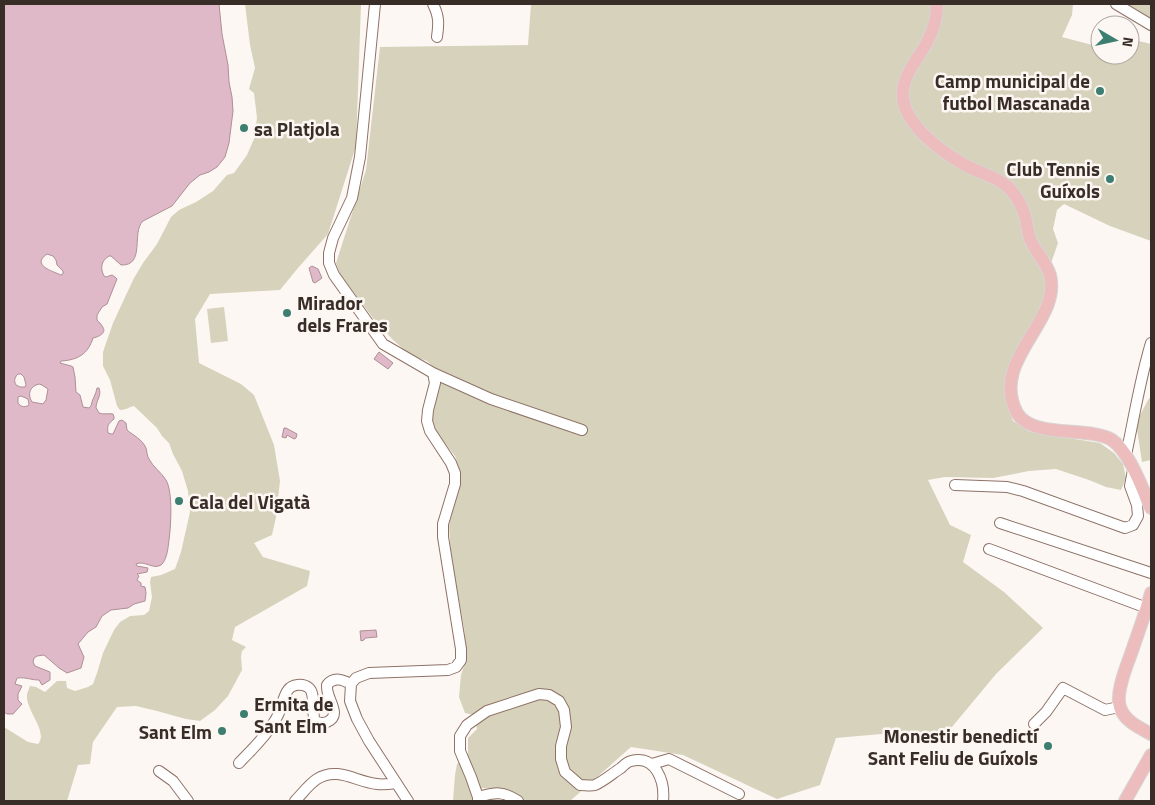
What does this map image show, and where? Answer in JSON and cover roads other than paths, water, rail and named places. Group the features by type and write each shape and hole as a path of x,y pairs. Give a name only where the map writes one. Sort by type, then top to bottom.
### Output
{"main road":[{"path":"937,4 935,23 929,40 905,80 903,99 907,112 916,126 946,153 1009,188 1024,213 1030,238 1049,275 1051,283 1049,299 1045,310 1018,357 1011,384 1013,403 1022,420 1035,427 1101,436 1112,440 1126,455 1151,508"},
{"path":"1151,593 1119,692 1120,707 1125,717 1151,734"},
{"path":"1129,798 1151,755"}],"street":[{"path":"375,4 360,156 352,198 329,253 329,263 334,275 383,344 433,373 491,399 582,430"},
{"path":"1116,4 1151,25"},
{"path":"435,5 439,24 437,37"},
{"path":"1126,455 1144,364 1151,343"},
{"path":"408,801 369,741 350,701 351,684 356,678 369,673 448,670 456,667 461,660 461,649 443,537 443,524 456,484 455,473 451,463 430,431 427,421 435,383 433,373"},
{"path":"955,485 1007,487 1023,491 1125,528 1133,525 1138,516 1137,505 1130,486 1133,470"},
{"path":"1000,523 1151,574"},
{"path":"989,549 1147,608"},
{"path":"239,763 257,746 268,731 282,707 287,690 292,686 299,684 310,688 312,692 313,716 315,721 322,724 329,722 333,718 334,713 333,705 327,692 327,685 335,680 342,680 351,684"},
{"path":"1034,724 1046,712 1064,688 1106,710 1120,707"},
{"path":"518,801 505,794 494,792 478,799 460,752 460,736 467,725 487,711 539,694 549,695 559,701 564,710 566,727 561,746 561,759 565,772 580,785 594,785 630,761 642,760 652,764 658,770 662,781 663,801"},
{"path":"652,764 669,759 739,794"},
{"path":"159,771 172,781 188,801"},
{"path":"295,801 311,784 326,775 343,774 378,785 396,783"}],"place":[{"name":"Camp municipal de futbol Mascanada","path":"1100,91"},
{"name":"sa Platjola","path":"244,128"},
{"name":"Club Tennis Guíxols","path":"1110,179"},
{"name":"Mirador dels Frares","path":"287,313"},
{"name":"Cala del Vigatà","path":"179,501"},
{"name":"Ermita de Sant Elm","path":"244,714"},
{"name":"Sant Elm","path":"222,731"},
{"name":"Monestir benedictí Sant Feliu de Guíxols","path":"1048,746"}]}
